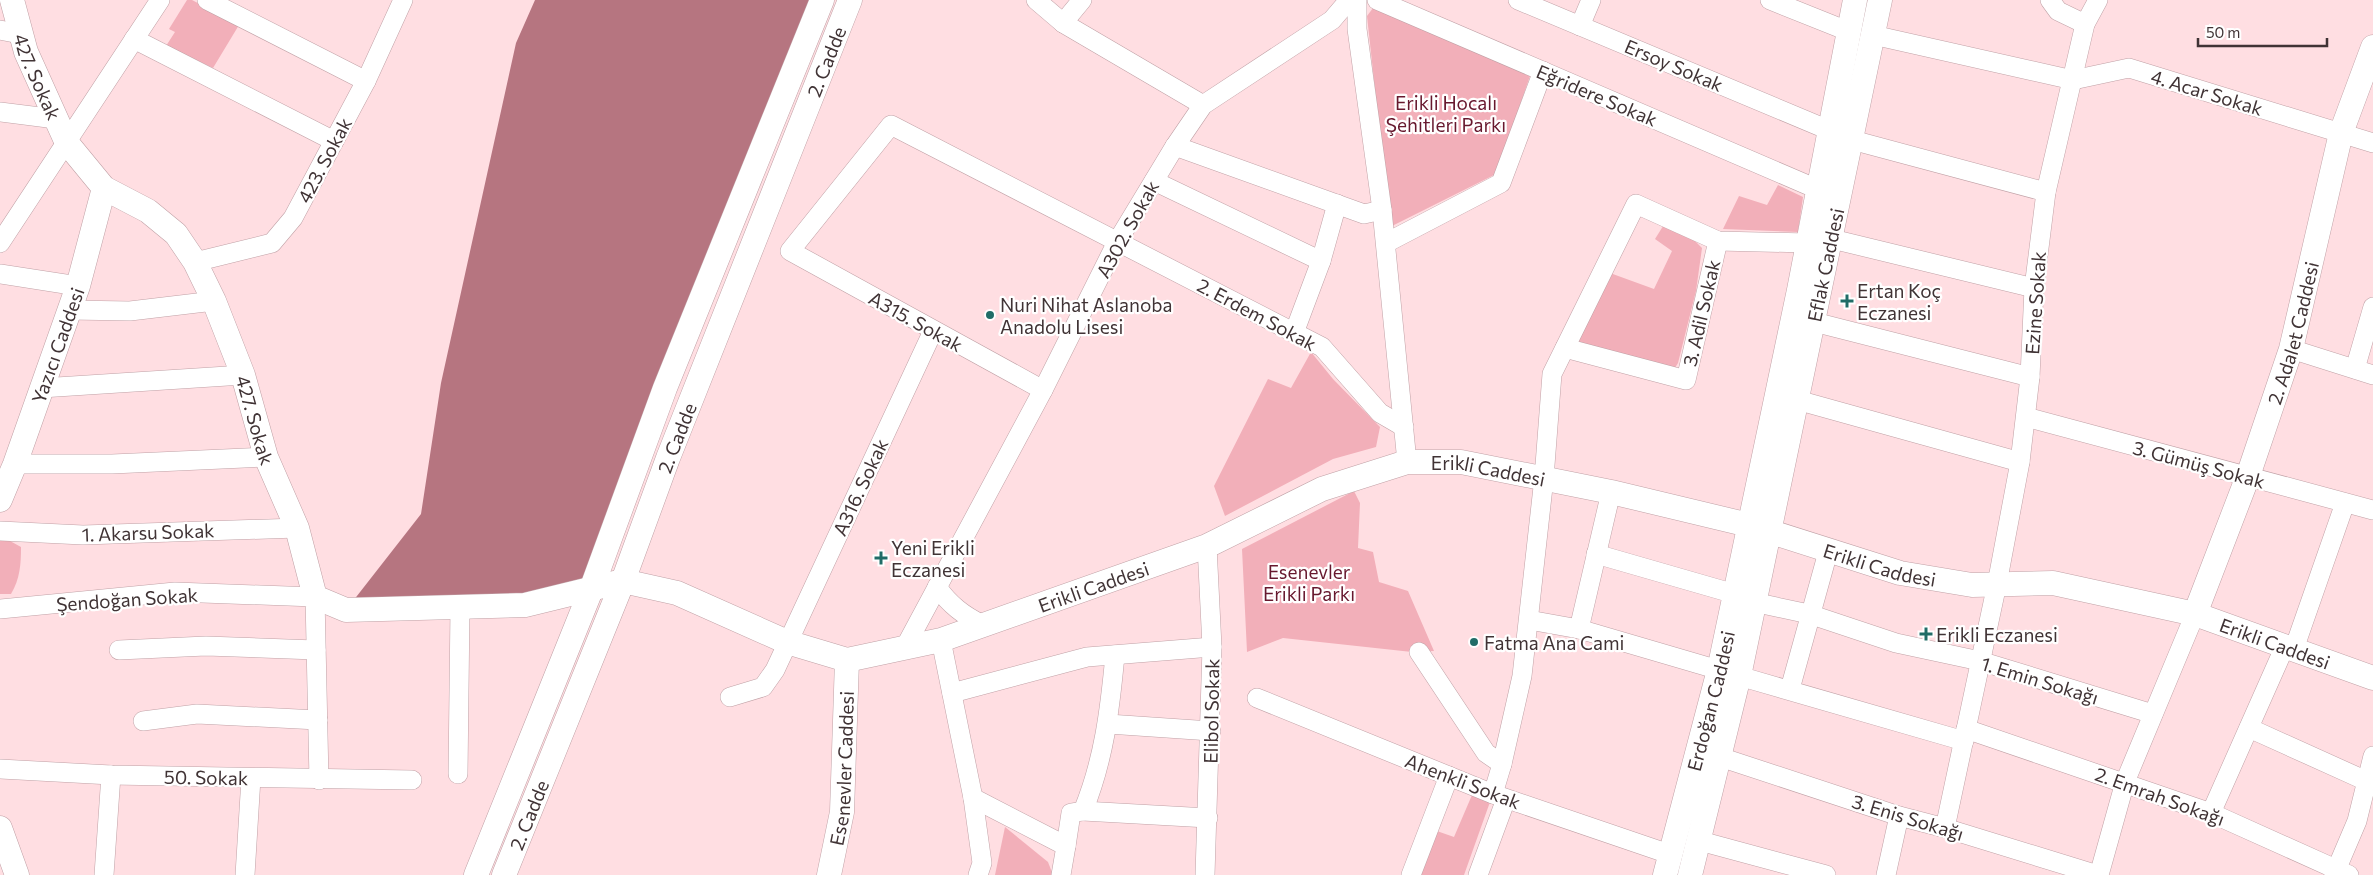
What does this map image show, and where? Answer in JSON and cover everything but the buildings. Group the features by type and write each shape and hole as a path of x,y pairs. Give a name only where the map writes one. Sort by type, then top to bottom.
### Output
{"main road":[{"name":"427. Sokak","path":"12,0 10,32 26,52 67,143 104,188 148,211 176,234 195,262 214,301 242,376 266,457 297,528 315,597"},
{"name":"2. Cadde","path":"476,875 591,590 665,388 822,0"},
{"name":"2. Cadde","path":"504,875 624,581 671,450 850,0"},
{"name":"Eflak Caddesi","path":"1759,528 1807,243 1855,0"},
{"name":"Eflak Caddesi","path":"1759,528 1797,400 1832,239 1880,0"},
{"name":"2. Adalet Caddesi","path":"2195,614 2248,476 2291,349 2341,133 2373,47"},
{"name":"Yazıcı Caddesi","path":"0,500 15,464 78,286 104,188"},
{"name":"Erikli Caddesi","path":"624,581 677,593 787,642 848,660 941,640 1207,546 1322,489 1407,462 1461,462 1611,492 1759,528 1828,552 1900,573 1972,585 2053,583 2195,614 2373,678"},
{"name":"Erdoğan Caddesi","path":"1690,875 1720,757 1729,673 1759,528"},
{"path":"315,597 346,610 525,605 624,581"},
{"name":"Esenevler Caddesi","path":"829,875 842,812 848,660"},
{"name":"Erdoğan Caddesi","path":"1668,865 1729,673"},
{"path":"0,828 17,875"}],"street":[{"path":"0,244 160,0"},
{"path":"206,0 366,81"},
{"name":"423. Sokak","path":"195,262 272,243 294,218 366,81 403,0"},
{"path":"1036,0 1063,23 1203,105"},
{"path":"1063,23 1082,0"},
{"name":"A302. Sokak","path":"904,649 1043,390 1117,242 1175,146 1203,105 1332,20 1348,0"},
{"path":"1357,0 1357,29 1386,243 1407,462"},
{"name":"Eğridere Sokak","path":"1377,0 1817,189"},
{"name":"Ersoy Sokak","path":"1518,0 1830,131"},
{"path":"1580,26 1591,0"},
{"path":"1770,0 1850,32"},
{"path":"2050,0 2058,11 2085,24"},
{"name":"Ezine Sokak","path":"1945,828 1997,584 2020,462 2030,377 2034,288 2046,192 2085,24 2098,0"},
{"path":"1873,35 2073,80"},
{"path":"134,40 334,141"},
{"name":"4. Acar Sokak","path":"2073,80 2129,68 2373,143"},
{"path":"1386,243 1501,183 1543,71"},
{"path":"0,112 56,119"},
{"name":"2. Erdem Sokak","path":"790,251 892,125 1322,347 1380,413 1404,426"},
{"path":"1852,140 2046,192"},
{"path":"1175,146 1364,214 1382,210"},
{"path":"1154,181 1320,261"},
{"path":"1294,333 1320,261 1337,204"},
{"name":"3. Adil Sokak","path":"1478,875 1499,797 1502,764 1522,676 1544,478 1552,374 1636,204 1718,241 1807,243"},
{"path":"1832,239 2034,288"},
{"name":"3. Adil Sokak","path":"1564,348 1686,380 1718,241"},
{"name":"A315. Sokak","path":"790,251 1043,390"},
{"path":"0,274 78,286"},
{"path":"70,310 130,311 214,301"},
{"path":"2291,349 2364,372 2373,307"},
{"path":"1814,322 2030,377"},
{"name":"A316. Sokak","path":"730,697 763,687 774,670 933,331"},
{"path":"41,388 242,376"},
{"path":"1797,400 2020,462"},
{"name":"3. Gümüş Sokak","path":"2026,417 2373,510"},
{"path":"15,464 112,464 266,457"},
{"path":"1579,629 1611,492"},
{"path":"2211,813 2249,728 2289,648 2345,503"},
{"name":"1. Akarsu Sokak","path":"0,531 83,535 297,528"},
{"name":"Elibol Sokak","path":"1206,875 1212,647 1207,546"},
{"path":"1790,689 1809,614 1828,552"},
{"name":"1. Emin Sokağı","path":"1596,554 1744,598 1809,614 1896,643 1980,662 2153,714"},
{"path":"937,587 950,605 964,616 983,625"},
{"name":"Şendoğan Sokak","path":"0,609 175,592 315,597"},
{"path":"315,597 319,780"},
{"path":"458,774 460,608"},
{"path":"2098,875 2124,782 2195,614"},
{"name":"2. Emrah Sokağı","path":"1529,620 1579,629 1729,673 1965,735 2124,782 2211,813 2340,873"},
{"path":"941,640 973,798 982,863 978,875"},
{"path":"119,650 206,646 316,650"},
{"path":"952,693 1087,657 1212,647"},
{"path":"1418,652 1486,753 1502,764"},
{"path":"1083,811 1095,782 1108,724 1114,655"},
{"name":"Ahenkli Sokak","path":"1257,698 1668,865"},
{"path":"143,721 197,714 318,720"},
{"path":"1108,724 1211,731"},
{"path":"2249,728 2369,783"},
{"path":"2340,873 2369,783 2373,756"},
{"name":"3. Enis Sokağı","path":"1720,757 1899,816 1945,828 2098,875"},
{"name":"50. Sokak","path":"0,769 111,775 319,780 412,780"},
{"path":"104,875 111,775"},
{"path":"1411,875 1449,776"},
{"path":"245,875 251,778"},
{"path":"973,798 1066,846"},
{"path":"1061,875 1071,813 1083,811 1208,818"},
{"path":"1886,875 1899,816"},
{"path":"1700,841 1826,875"}],"green space":[{"path":"187,0 192,0 239,25 213,68 166,46 175,32 169,29"},
{"name":"Erikli Hocalı Şehitleri Parkı","path":"1373,8 1530,76 1496,174 1390,227 1367,16"},
{"path":"1778,185 1803,197 1798,232 1723,229 1739,196 1767,205"},
{"path":"1665,223 1694,240 1702,248 1696,291 1678,363 1673,371 1584,348 1576,337 1610,273 1654,289 1672,251 1655,239"},
{"path":"1311,352 1333,379 1380,427 1376,447 1333,459 1225,516 1214,486 1268,379 1291,388"},
{"name":"Esenevler Erikli Parkı","path":"1354,491 1360,503 1358,548 1373,552 1379,582 1408,591 1434,651 1412,652 1283,638 1247,652 1242,549"},
{"path":"0,540 10,541 21,547 19,571 11,594 0,594"},
{"path":"1472,795 1490,802 1464,875 1417,875 1434,830 1454,837"},
{"path":"1005,827 1048,862 1053,875 995,875"}],"shaded area":[{"path":"535,0 824,0 591,590 346,610 421,514 441,383 516,43"}],"place":[{"name":"Ertan Koç Eczanesi","path":"1847,301"},
{"name":"Nuri Nihat Aslanoba Anadolu Lisesi","path":"990,315"},
{"name":"Yeni Erikli Eczanesi","path":"881,558"},
{"name":"Erikli Eczanesi","path":"1926,634"},
{"name":"Fatma Ana Cami","path":"1474,642"}]}
